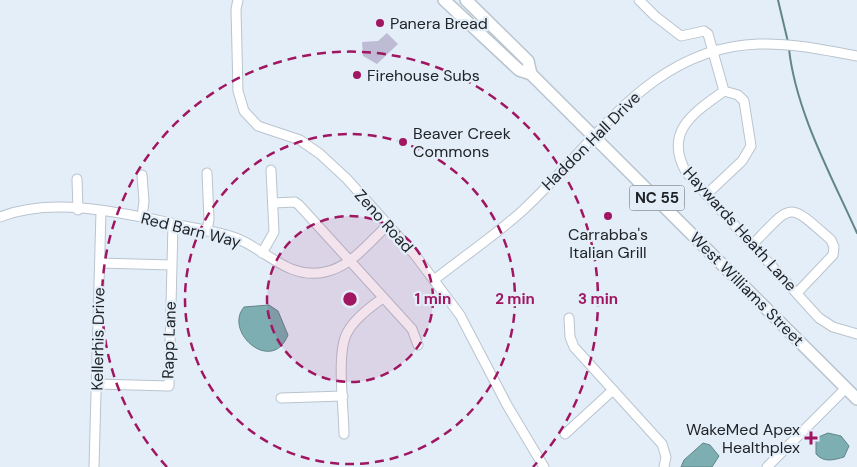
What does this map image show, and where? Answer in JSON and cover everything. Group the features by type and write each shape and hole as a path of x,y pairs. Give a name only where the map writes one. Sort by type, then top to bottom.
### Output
{"main road":[{"name":"West Williams Street","path":"444,0 519,70 531,74 857,399"},
{"name":"West Williams Street","path":"466,0 528,62 531,74"}],"street":[{"name":"Zeno Road","path":"238,0 236,9 238,91 244,111 258,126 300,140 320,154 347,179 388,225 434,280 460,315 507,405 544,467"},
{"path":"639,0 655,16 681,36 698,31 708,34 724,91 738,94 744,101 751,146 742,161 706,195"},
{"name":"Haddon Hall Drive","path":"434,280 521,212 630,100 662,75 690,60 741,46 771,44 857,56"},
{"name":"Haywards Heath Lane","path":"724,91 694,113 685,124 680,137 679,150 682,164 706,195 825,322 841,330 857,334"},
{"path":"262,253 274,232 271,170"},
{"path":"207,173 209,219 207,231"},
{"path":"142,175 142,217"},
{"path":"77,179 78,210"},
{"path":"273,203 295,202 299,204 412,329 418,345"},
{"name":"Red Barn Way","path":"0,217 28,208 101,211 142,217 207,231 238,240 286,268 301,274 337,269 350,261 388,225"},
{"name":"Kellerhis Drive","path":"94,467 101,211"},
{"path":"752,245 788,211 800,213 832,240 833,255 797,292"},
{"name":"Rapp Lane","path":"96,384 169,386 173,224"},
{"path":"100,263 171,264"},
{"path":"344,434 342,353 346,334 355,322 383,298"},
{"path":"569,318 570,337 574,347 662,444 666,457 664,467"},
{"path":"767,467 846,388"},
{"path":"565,434 613,390"},
{"path":"281,398 343,396"}],"shaded area":[{"path":"387,33 398,44 377,64 363,56 362,42 378,41"},
{"path":"269,305 278,311 288,335 281,346 271,351 262,350 252,345 244,337 240,328 239,317 244,307"},
{"path":"828,433 841,436 849,446 844,457 826,460 816,454 816,438"},
{"path":"703,443 710,445 719,456 712,467 681,467 684,460"}],"waterway":[{"path":"778,0 788,42"},
{"path":"789,49 793,73 807,120 857,233"}],"place":[{"name":"Panera Bread","path":"380,23"},
{"name":"Firehouse Subs","path":"357,75"},
{"name":"Beaver Creek Commons","path":"403,142"},
{"name":"Carrabba's Italian Grill","path":"608,216"},
{"name":"WakeMed Apex Healthplex","path":"811,438"}]}
